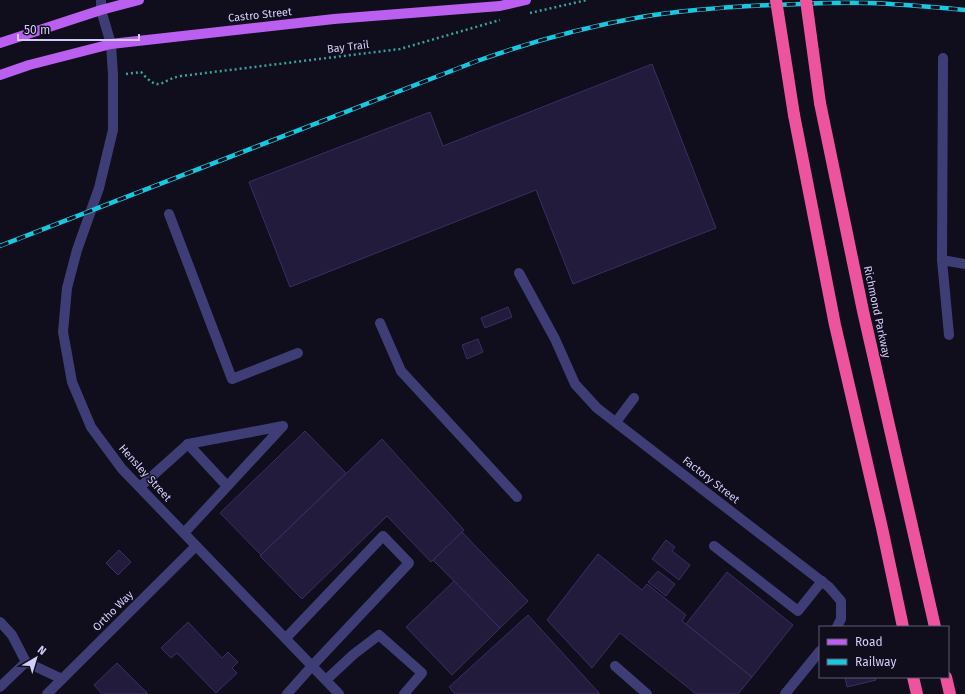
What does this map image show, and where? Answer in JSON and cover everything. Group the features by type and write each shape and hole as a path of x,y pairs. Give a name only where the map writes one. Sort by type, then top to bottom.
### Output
{"highway":[{"path":"776,0 794,115 835,325 882,528 903,626"},
{"name":"Richmond Parkway","path":"806,0 820,103 863,311 935,626"},
{"path":"913,678 917,694"},
{"path":"946,678 950,694"}],"main road":[{"path":"0,43 101,5 139,0"},
{"name":"Castro Street","path":"0,75 29,65 111,44 334,19 500,6 526,0"}],"street":[{"name":"Hensley Street","path":"101,5 111,44 113,76 112,130 99,188 77,250 67,288 63,332 72,382 91,427 122,469 339,694"},
{"path":"943,58 942,260 949,335"},
{"path":"169,214 232,379 298,353"},
{"path":"942,260 965,264"},
{"name":"Factory Street","path":"519,274 555,339 575,384 597,408 829,587 841,601 841,619 838,626"},
{"path":"380,323 401,372 517,497"},
{"path":"616,422 634,398"},
{"path":"140,487 188,444 283,426 184,533"},
{"path":"188,444 227,486"},
{"path":"286,638 384,536 409,563 287,694"},
{"name":"Ortho Way","path":"50,693 62,679 196,546"},
{"path":"714,546 798,611 822,582"},
{"path":"0,622 12,635 26,662 62,679"},
{"path":"326,680 354,654 379,635 422,673 404,694"},
{"path":"785,694 819,652"},
{"path":"0,687 26,662"},
{"path":"615,666 647,694"}],"path":[{"path":"526,14 587,0"},
{"name":"Bay Trail","path":"113,76 141,72 149,80 158,85 175,77 181,76 400,49 505,19"}],"building":[{"path":"652,64 716,228 573,284 536,190 290,287 249,182 430,112 443,146"},
{"path":"508,307 512,317 485,328 481,318"},
{"path":"478,339 483,352 467,359 462,345"},
{"path":"305,431 346,473 261,555 220,513"},
{"path":"382,439 464,530 431,562 387,516 302,599 260,556"},
{"path":"462,532 528,601 500,628 433,560"},
{"path":"666,540 675,547 672,551 690,565 679,580 652,559"},
{"path":"119,550 131,562 118,575 106,563"},
{"path":"598,554 642,590 647,584 686,615 682,621 752,677 738,694 696,694 620,633 592,668 547,620"},
{"path":"658,571 675,584 666,596 648,582"},
{"path":"727,572 793,625 752,677 686,624"},
{"path":"454,581 500,628 452,675 406,627"},
{"path":"528,615 600,694 455,694 449,687"},
{"path":"188,622 222,658 228,652 238,662 232,668 237,673 216,693 177,653 171,658 161,648"},
{"path":"117,663 148,694 102,694 94,685"},
{"path":"845,678 875,678 876,680 847,687"}],"railway":[{"path":"0,246 477,61 537,41 578,30 641,17 706,9 755,6 820,3 880,3 965,10"}]}
